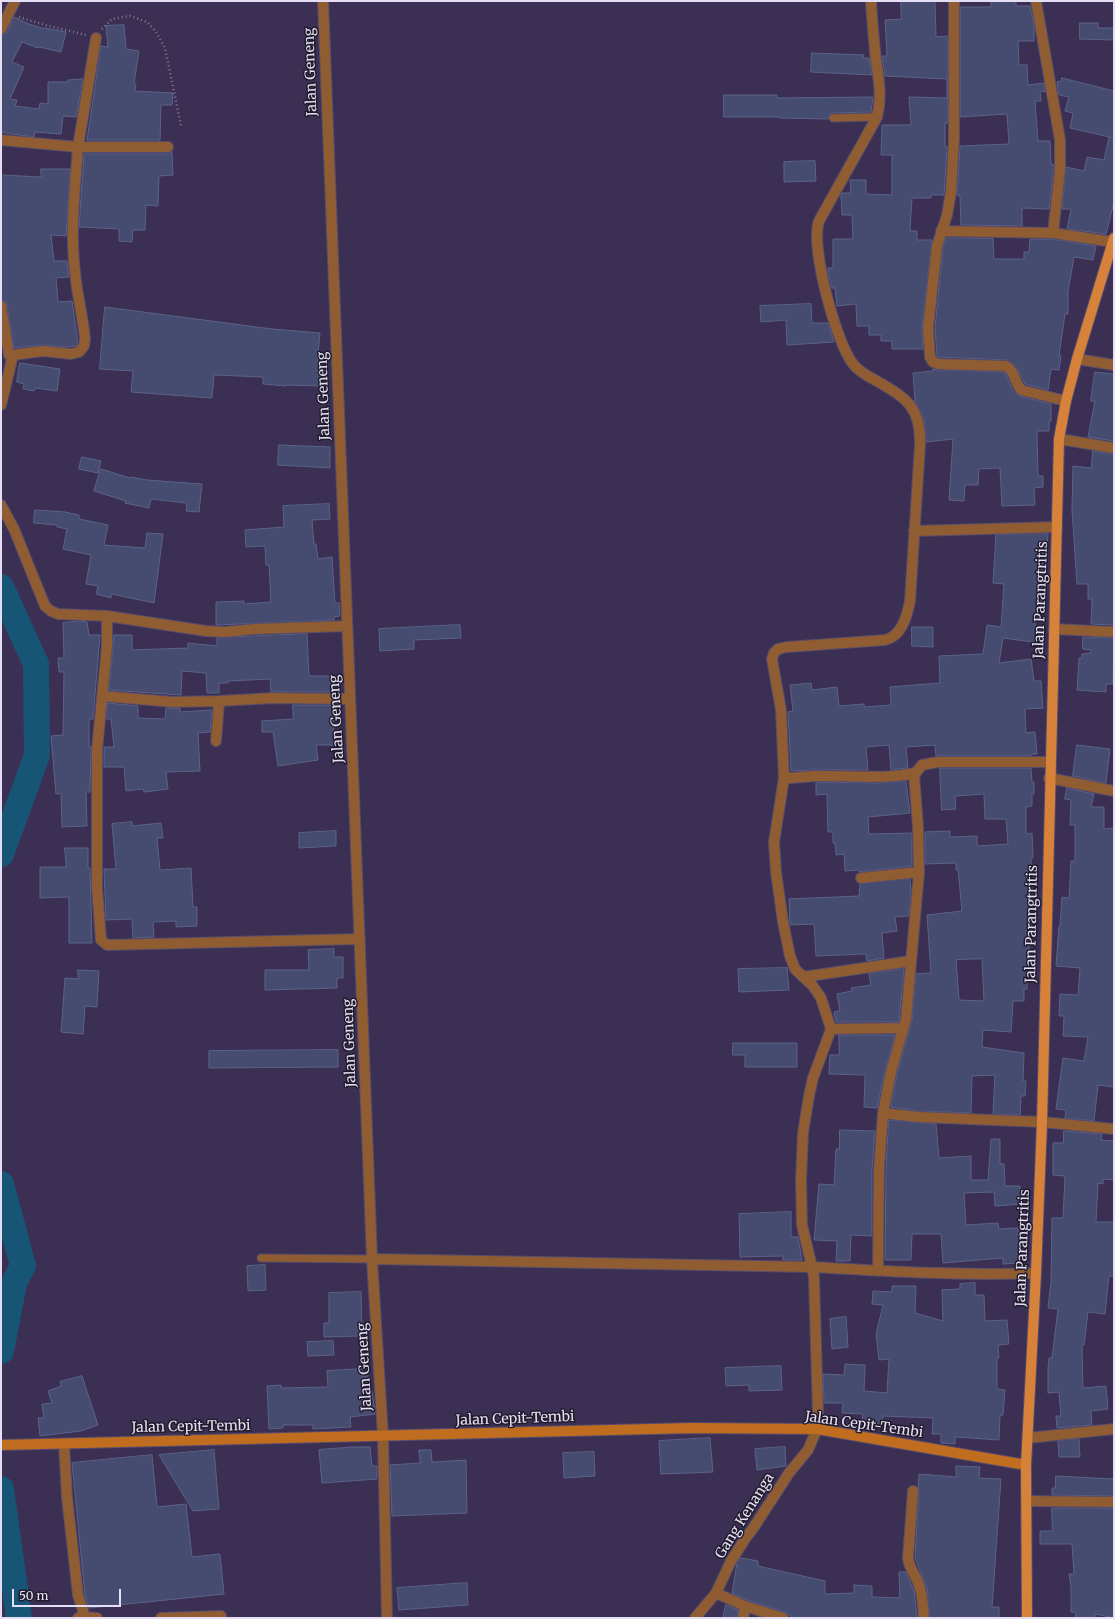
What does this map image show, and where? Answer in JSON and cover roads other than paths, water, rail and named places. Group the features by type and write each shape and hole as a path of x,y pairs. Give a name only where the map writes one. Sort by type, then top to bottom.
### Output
{"main road":[{"name":"Jalan Parangtritis","path":"1027,1618 1026,1465 1042,1122 1049,778 1059,439 1066,401 1077,359 1113,240"},
{"name":"Jalan Cepit-Tembi","path":"1,1445 692,1428 817,1429 1026,1465"}],"street":[{"path":"1,29 15,1"},
{"name":"Jalan Geneng","path":"323,1 372,1259 383,1436 386,1618"},
{"path":"817,1429 818,1412 814,1283 812,1267 802,1225 803,1133 808,1096 831,1028 821,998 813,986 796,969 790,956 783,922 776,872 774,842 784,778 781,710 772,658 778,649 787,647 885,640 890,638 896,634 905,622 910,601 920,445 918,421 913,409 905,400 866,375 854,365 841,342 825,288 818,257 817,232 819,221 877,117 880,97 873,31 872,1"},
{"path":"954,1 954,139 952,192 947,215 940,231 936,246 928,328 930,357 933,362 939,364 1006,366 1013,372 1021,390 1066,401"},
{"path":"1036,1 1060,140 1060,170 1053,233"},
{"path":"8,355 43,351 71,354 79,352 84,346 84,329 74,273 74,204 78,147 96,38"},
{"path":"1,140 78,147 168,147"},
{"path":"940,231 1053,233 1113,240"},
{"path":"1,306 8,355 1,405"},
{"path":"1077,359 1114,365"},
{"path":"1059,439 1114,448"},
{"path":"1,505 14,529 45,606 58,614 107,616 206,631 225,632 255,629 347,626"},
{"path":"914,531 1057,527"},
{"path":"107,616 107,646 98,726 97,765 97,888 101,940 107,945 360,940"},
{"path":"1054,629 1114,632"},
{"path":"102,696 173,702 274,698 349,699"},
{"path":"216,741 219,701"},
{"path":"784,778 814,776 898,776 915,773 922,766 938,762 1050,762"},
{"path":"878,1271 879,1169 883,1113 891,1072 904,1028 909,992 919,872 918,827 914,782 915,773"},
{"path":"1049,778 1114,791"},
{"path":"861,878 919,872"},
{"path":"803,977 911,961"},
{"path":"831,1028 904,1028"},
{"path":"883,1113 918,1117 1042,1122 1114,1129"},
{"path":"372,1259 812,1267 986,1275 1036,1273"},
{"name":"Gang Kenanga","path":"695,1618 716,1593 731,1561 789,1473 808,1450 817,1429"},
{"path":"1028,1438 1114,1430"},
{"path":"64,1444 67,1497 81,1617 97,1618"},
{"path":"913,1491 908,1558 910,1568 919,1584 923,1598 924,1618"},
{"path":"1027,1501 1114,1502"},
{"path":"716,1593 745,1606 783,1618"},
{"path":"743,1618 745,1606"},
{"path":"161,1618 220,1616"}],"lane":[{"path":"833,118 877,117"},
{"path":"261,1258 372,1259"}],"waterway":[{"path":"1,587 36,664 37,755 1,854"},
{"path":"1,1184 23,1266 14,1283 1,1351"},
{"path":"1,1489 19,1618"}]}
